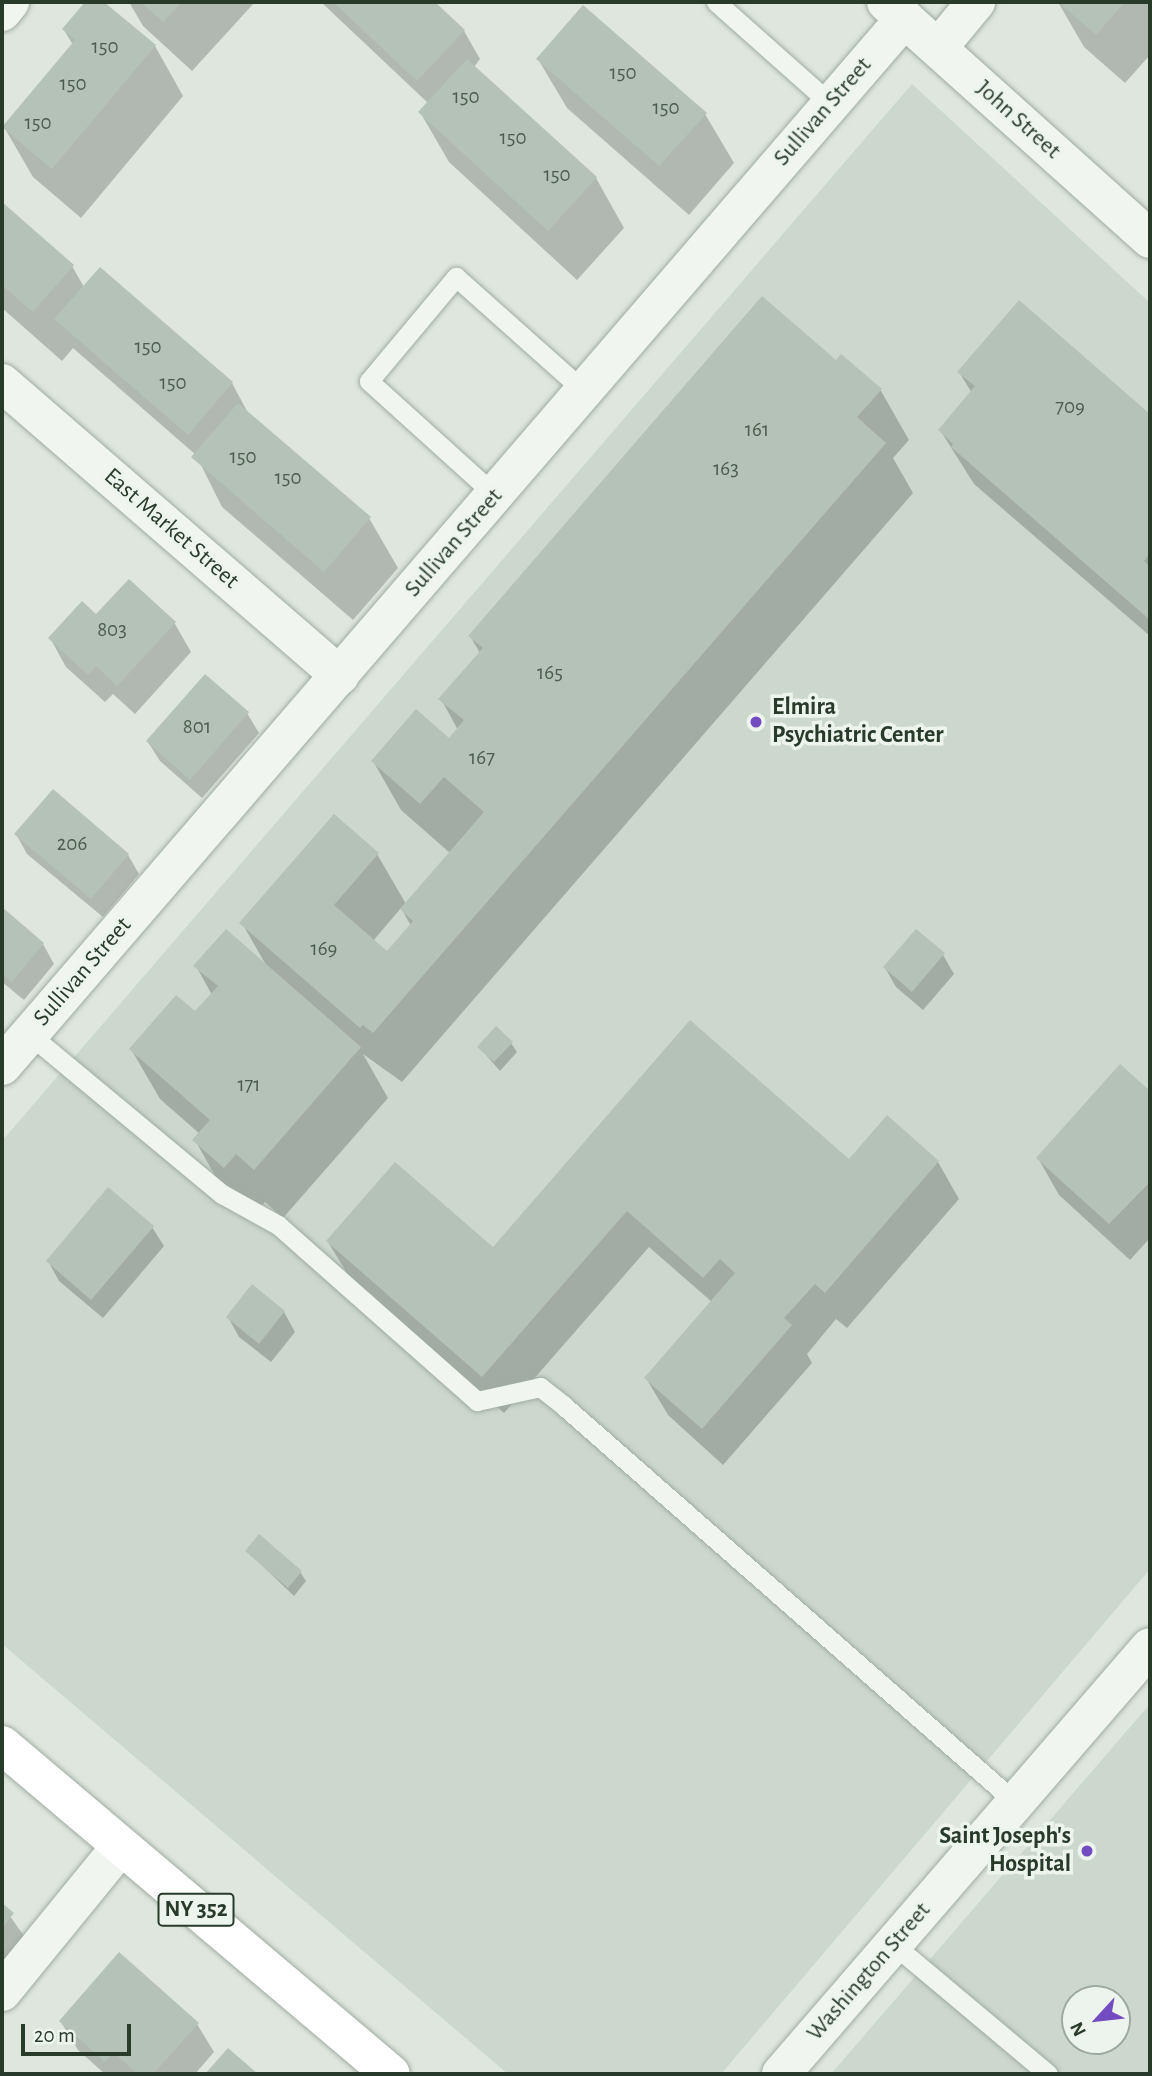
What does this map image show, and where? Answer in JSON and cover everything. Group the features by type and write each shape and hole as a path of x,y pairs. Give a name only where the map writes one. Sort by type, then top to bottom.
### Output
{"main road":[{"name":"NY 352","path":"2,1745 388,2073"}],"street":[{"path":"2,12 10,2"},
{"path":"937,48 976,2"},
{"name":"Sullivan Street","path":"2,1066 831,104 895,10"},
{"name":"John Street","path":"895,10 1150,239"},
{"name":"East Market Street","path":"2,383 340,676"},
{"name":"Washington Street","path":"781,2074 1150,1647"},
{"path":"2,1992 121,1846"}],"lane":[{"path":"716,2 831,104"},
{"path":"495,495 369,381 456,277 584,391"},
{"path":"29,1034 222,1194 278,1225 477,1401 540,1387 1015,1802"},
{"path":"893,1944 1048,2074"}],"shaded area":[{"name":"Elmira Psychiatric Center","path":"912,84 1150,303 1150,1569 721,2074 508,2074 2,1644 2,1141"},
{"name":"Saint Joseph's Hospital","path":"1150,1704 1150,2074 831,2074"}],"building":[{"path":"85,2 104,2 156,45 52,169 2,127 75,40 62,29"},
{"path":"140,2 182,2 163,22"},
{"path":"333,2 435,2 465,30 417,81"},
{"path":"1058,2 1125,2 1096,35"},
{"path":"583,5 707,113 659,166 536,59"},
{"path":"467,59 597,177 548,231 418,112"},
{"path":"2,202 74,265 33,312 2,285"},
{"path":"100,267 233,382 188,435 54,319"},
{"path":"762,296 836,360 841,354 882,389 857,417 886,443 373,1033 363,1025 360,1028 239,923 334,814 379,853 334,905 387,951 413,921 400,909 484,812 444,777 420,804 371,761 416,709 449,738 464,720 438,699 483,648 468,636"},
{"path":"1019,300 1150,414 1150,553 1144,561 1150,567 1150,620 951,447 953,444 938,430 975,386 957,372"},
{"path":"238,403 371,517 324,572 191,457"},
{"path":"129,579 176,622 117,686 96,666 88,675 48,638 82,601 96,614"},
{"path":"205,674 249,712 190,780 146,741"},
{"path":"53,789 129,854 91,899 14,834"},
{"path":"2,907 44,943 12,982 2,974"},
{"path":"226,929 361,1047 254,1170 236,1154 224,1168 192,1140 210,1120 129,1049 176,995 195,1011 218,986 193,966"},
{"path":"916,929 945,953 912,992 883,967"},
{"path":"690,1020 849,1159 887,1115 939,1161 825,1293 815,1284 784,1318 792,1325 702,1429 644,1378 735,1273 720,1259 703,1278 627,1211 482,1377 326,1241 395,1162 493,1247"},
{"path":"496,1026 513,1042 494,1062 477,1047"},
{"path":"1120,1064 1150,1091 1150,1182 1109,1224 1036,1158"},
{"path":"108,1187 154,1226 91,1300 46,1261"},
{"path":"252,1284 285,1311 259,1344 226,1317"},
{"path":"259,1534 302,1571 288,1588 245,1551"},
{"path":"2,1903 14,1913 2,1928"},
{"path":"119,1952 199,2023 153,2074 138,2074 113,2052 105,2062 59,2021"},
{"path":"228,2048 258,2074 205,2074"}],"place":[{"name":"Elmira Psychiatric Center","path":"756,722"},
{"name":"Saint Joseph's Hospital","path":"1087,1851"}]}
